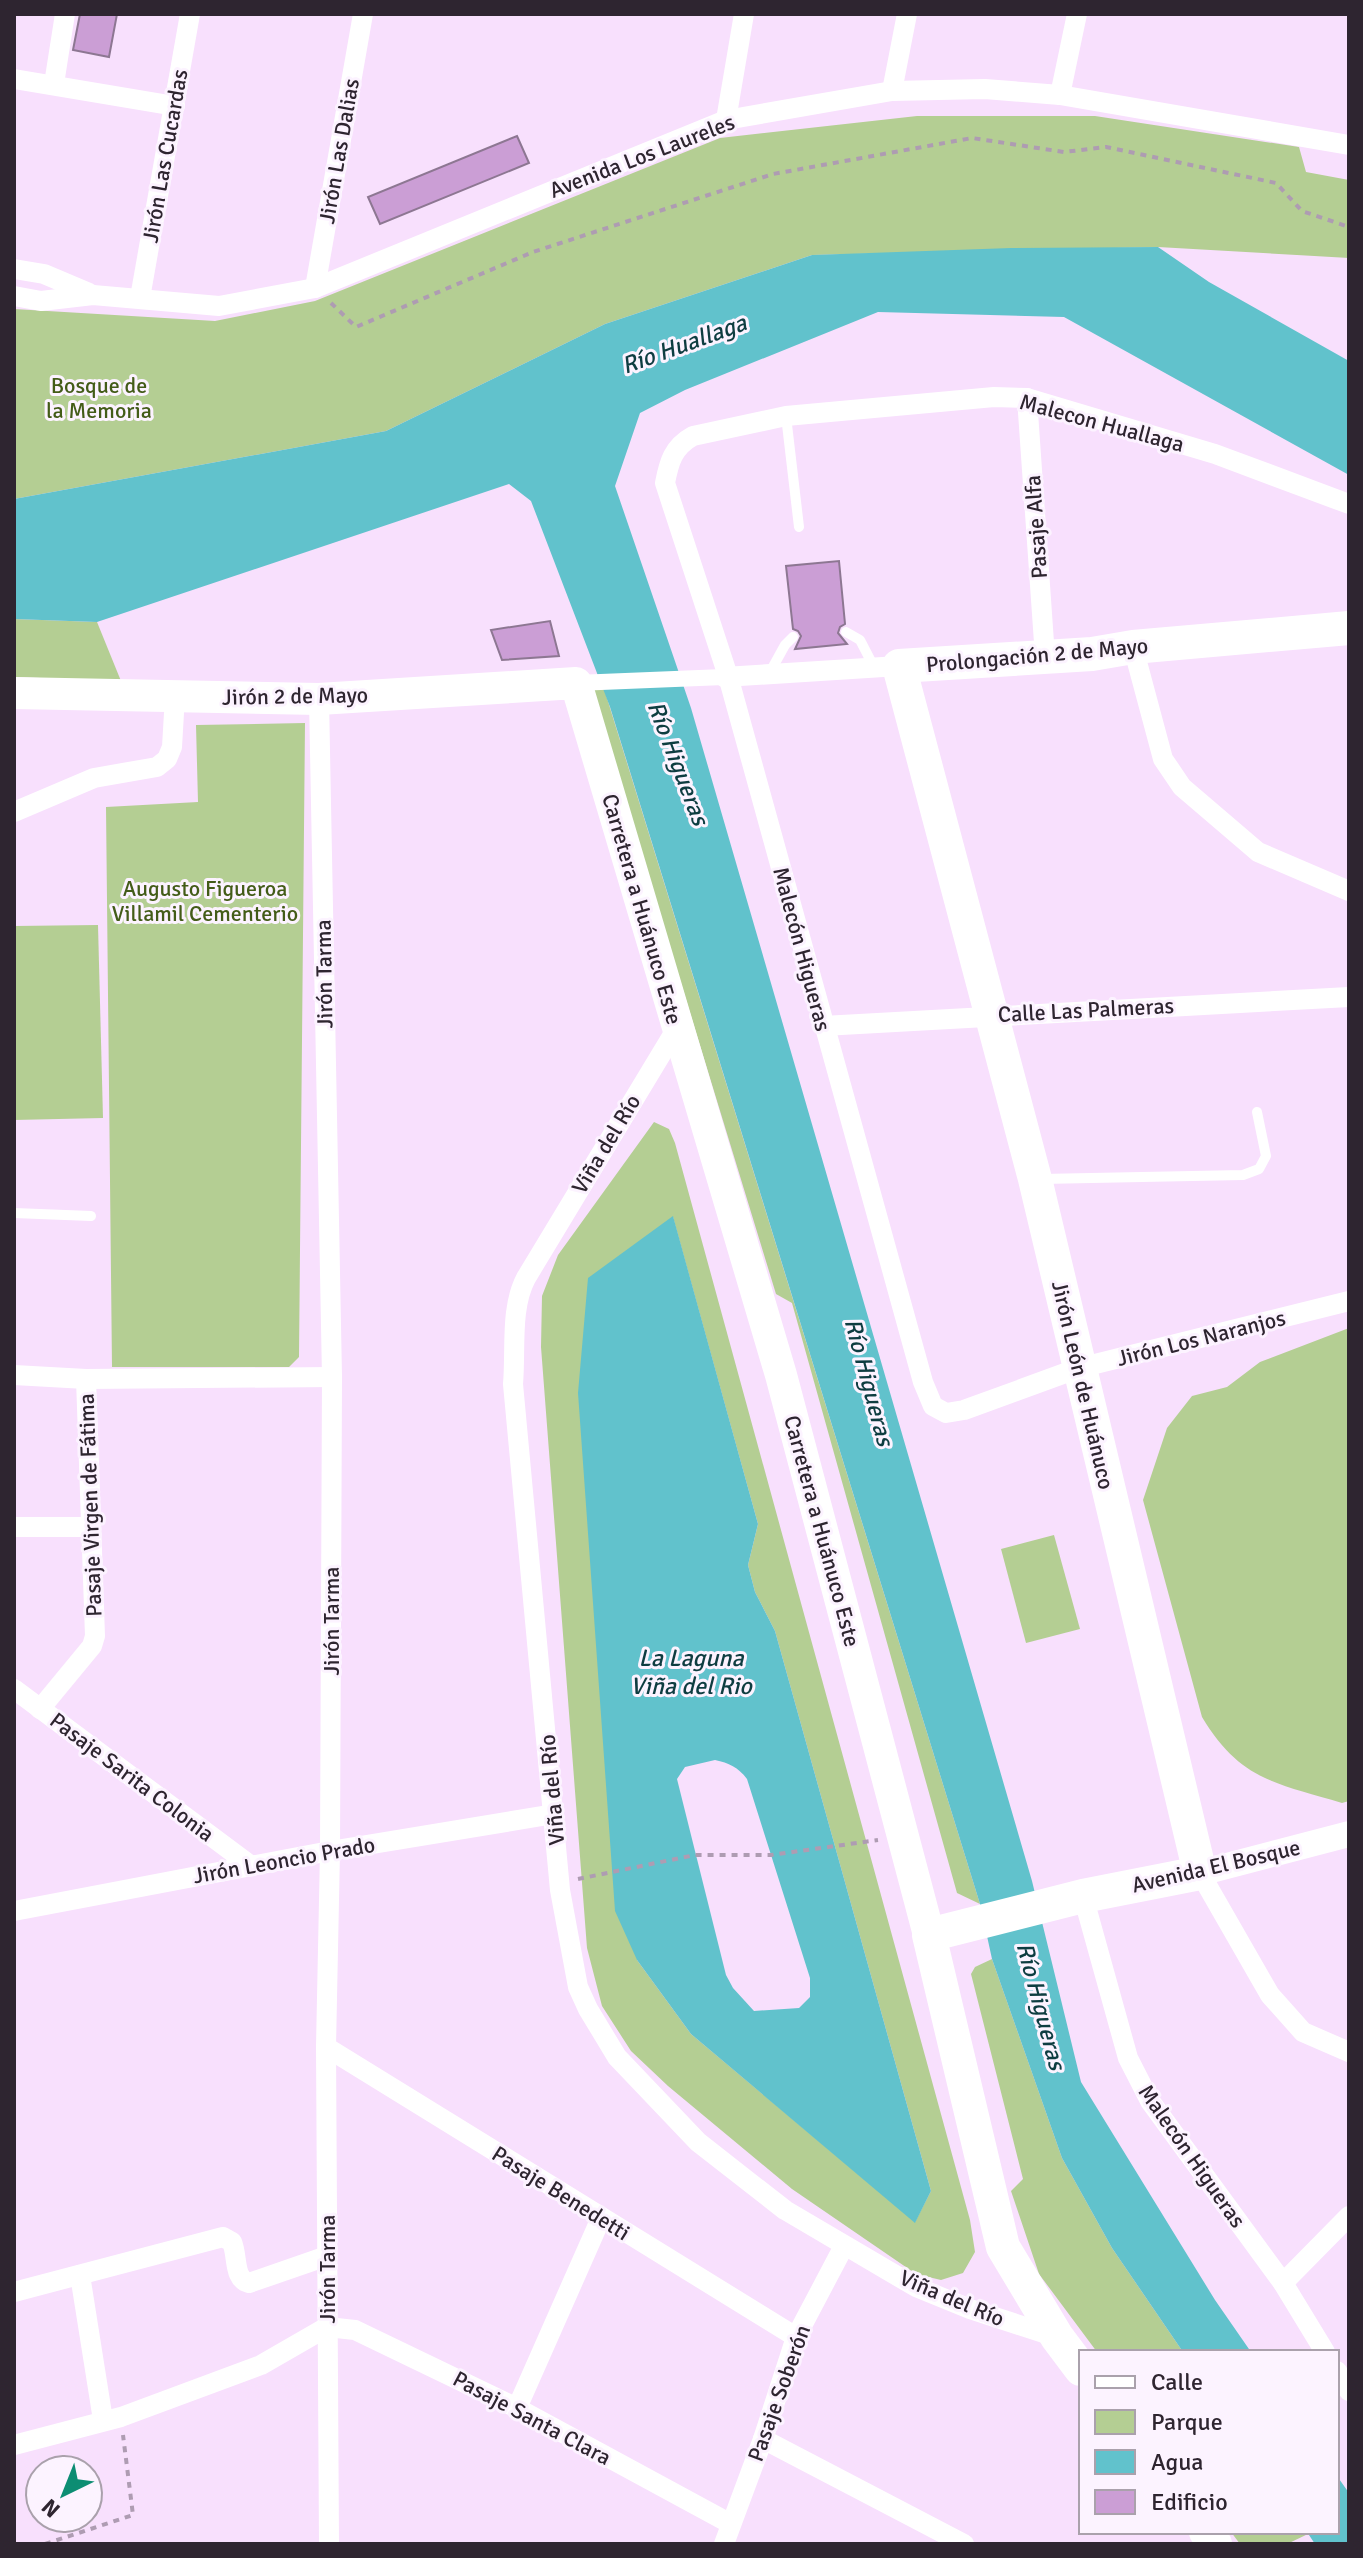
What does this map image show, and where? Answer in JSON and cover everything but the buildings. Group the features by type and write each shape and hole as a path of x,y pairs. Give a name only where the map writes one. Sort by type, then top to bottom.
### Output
{"highway":[{"name":"Prolongación 2 de Mayo","path":"886,667 1092,654 1133,647 1349,628"},
{"name":"Jirón León de Huánuco","path":"886,667 993,1015 1200,1873"},
{"name":"Avenida El Bosque","path":"929,1935 1072,1899 1200,1873"},
{"name":"Carretera a Huánuco Este","path":"929,1935 1003,2247 1057,2337 1079,2366"}],"main road":[{"name":"Jirón 2 de Mayo","path":"14,693 319,699 587,682"},
{"name":"Carretera a Huánuco Este","path":"587,682 677,1028 781,1375 929,1935"}],"street":[{"path":"54,84 65,14"},
{"name":"Jirón Las Cucardas","path":"140,298 190,14"},
{"name":"Jirón Las Dalias","path":"315,288 363,14"},
{"path":"726,120 744,14"},
{"path":"892,91 907,14"},
{"path":"1060,95 1077,14"},
{"path":"14,79 175,106"},
{"name":"Avenida Los Laureles","path":"14,296 41,301 93,295 219,306 315,288 726,120 892,91 985,89 1060,95 1349,145"},
{"name":"Avenida Los Laureles","path":"14,269 44,274 93,295"},
{"name":"Malecon Huallaga","path":"669,461 683,441 693,436 786,416 994,397 1027,398 1215,454 1349,504"},
{"name":"Pasaje Alfa","path":"1027,398 1045,657"},
{"name":"Malecón Higueras","path":"669,461 665,483 724,677 923,1382 933,1406 946,1413 964,1410"},
{"path":"1133,647 1163,759 1182,787 1258,852 1349,891"},
{"name":"Prolongación 2 de Mayo","path":"724,677 886,667"},
{"path":"587,682 724,677"},
{"path":"14,812 94,778 157,767 167,759 172,747 175,696"},
{"name":"Jirón Tarma","path":"319,699 332,1377 326,2047 329,2544"},
{"name":"Calle Las Palmeras","path":"823,1026 1349,997"},
{"name":"Viña del Río","path":"677,1028 519,1291 513,1384 560,1882 578,1987 617,2057 698,2142 785,2210 916,2287 970,2309 1057,2337"},
{"name":"Jirón Los Naranjos","path":"964,1410 1079,1368 1349,1301"},
{"path":"14,1375 86,1379 332,1377"},
{"name":"Pasaje Virgen de Fátima","path":"40,1709 92,1646 95,1636 86,1379"},
{"path":"14,1527 91,1527"},
{"name":"Pasaje Sarita Colonia","path":"14,1689 250,1865"},
{"name":"Jirón Leoncio Prado","path":"14,1911 250,1865 554,1814"},
{"name":"Avenida El Bosque","path":"1200,1873 1349,1834"},
{"name":"Jirón León de Huánuco","path":"1200,1873 1270,1995 1303,2032 1349,2052"},
{"name":"Malecón Higueras","path":"1072,1899 1128,2058 1144,2090 1283,2283 1324,2350"},
{"name":"Pasaje Benedetti","path":"326,2047 796,2337"},
{"path":"1283,2283 1349,2216"},
{"path":"517,2408 601,2218"},
{"path":"14,2292 223,2237 232,2242 239,2277 243,2282 249,2283 327,2256"},
{"name":"Pasaje Soberón","path":"724,2544 796,2337 844,2246"},
{"path":"80,2275 112,2418"},
{"path":"14,2445 112,2418 261,2365 327,2327"},
{"name":"Pasaje Santa Clara","path":"327,2327 370,2335 517,2408 731,2524"},
{"path":"763,2439 964,2544"}],"lane":[{"path":"786,416 799,527"},
{"path":"846,632 860,640 886,667"},
{"path":"769,674 793,637"},
{"path":"1035,1179 1243,1175 1259,1169 1266,1156 1257,1112"},
{"path":"14,1213 91,1216"}],"path":[{"path":"315,288 356,327 533,252 773,174 972,138 1064,152 1106,147 1276,183 1302,211 1349,227"},
{"path":"560,1882 695,1855 771,1855 903,1837"},
{"path":"45,2544 133,2515 112,2418"}],"green space":[{"name":"Bosque de la Memoria","path":"917,116 1095,116 1299,147 1306,172 1349,180 1349,258 1158,247 812,255 605,324 386,431 14,499 14,309 215,321 315,301 720,138"},
{"path":"14,619 97,622 121,681 14,677"},
{"path":"602,682 980,1904 957,1893 792,1303 776,1294 592,692"},
{"name":"Augusto Figueroa Villamil Cementerio","path":"305,723 299,1357 289,1367 112,1367 106,807 198,802 196,725"},
{"path":"98,925 103,1118 14,1120 14,926"},
{"path":"654,1122 669,1129 970,2220 975,2252 963,2273 941,2280 916,2274 792,2189 668,2086 631,2051 602,2006 587,1948 541,1347 542,1296 558,1255","holes":["673,1217 758,1524 748,1565 755,1592 775,1631 931,2191 915,2222 691,2034 637,1960"]},
{"path":"1349,1328 1349,1801 1342,1803 1278,1784 1245,1767 1216,1738 1202,1717 1143,1500 1167,1428 1192,1396 1227,1387 1260,1362"},
{"path":"1054,1535 1080,1629 1026,1643 1001,1549"},
{"path":"992,1959 1062,2158 1112,2248 1182,2350 1096,2350 1039,2274 1011,2191 1023,2179 971,1974 975,1967"},
{"path":"1232,2534 1308,2534 1287,2544 1240,2544"}],"water":[{"path":"1158,247 1209,282 1349,361 1349,475 1064,317 878,312 685,390 640,413 615,486 691,708 1032,1881 1081,2082 1215,2300 1250,2350 1182,2350 1112,2248 1062,2158 992,1959 980,1904 610,707 531,501 509,484 97,622 14,619 14,499 386,431 605,324 812,255"},
{"name":"La Laguna Viña del Rio","path":"673,1216 758,1524 748,1565 755,1592 775,1631 931,2191 915,2223 691,2034 637,1960 615,1911 578,1393 588,1278","holes":["715,1760 729,1764 747,1779 810,1978 810,1997 799,2008 754,2011 733,1988 726,1975 677,1779 685,1767"]},
{"path":"1339,2479 1349,2493 1349,2544 1315,2544 1308,2534 1339,2534"}],"water label":[{"name":"Río Huallaga","path":"684,344"},
{"name":"Río Higueras","path":"678,763"},
{"name":"Río Higueras","path":"869,1382"},
{"name":"Río Higueras","path":"1041,2006"}]}
